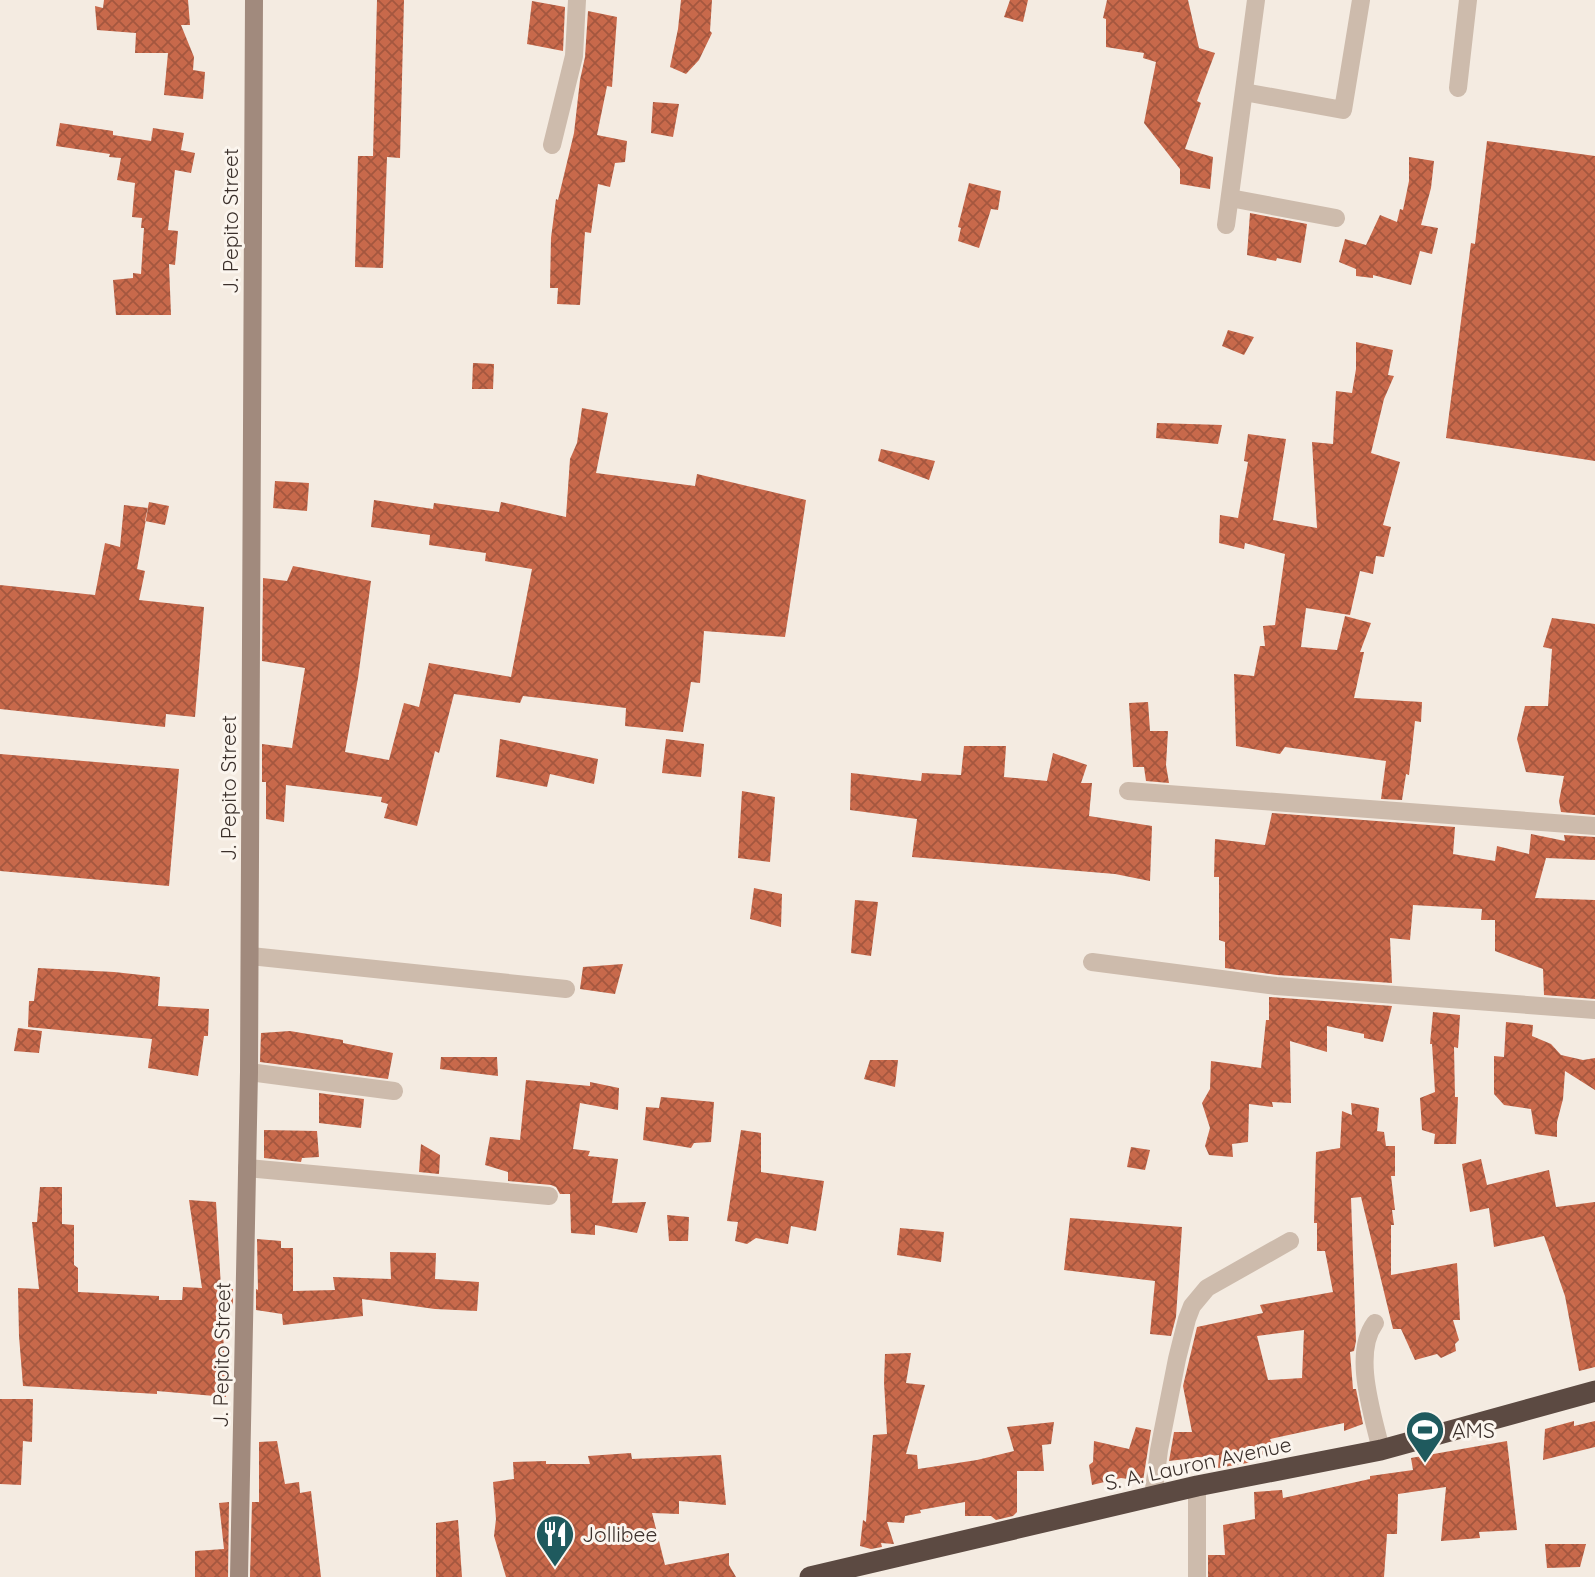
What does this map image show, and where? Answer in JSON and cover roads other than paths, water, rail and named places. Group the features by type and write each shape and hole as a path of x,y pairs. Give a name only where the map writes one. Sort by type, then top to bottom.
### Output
{"highway":[{"name":"S. A. Lauron Avenue","path":"810,1577 1197,1486 1381,1450 1595,1391"}],"street":[{"name":"J. Pepito Street","path":"239,1577 249,1072 254,0"},
{"path":"552,145 574,56 576,0"},
{"path":"1226,225 1256,0"},
{"path":"1244,92 1343,110 1361,0"},
{"path":"1458,88 1468,0"},
{"path":"1230,198 1336,218"},
{"path":"1128,791 1595,826"},
{"path":"250,956 566,989"},
{"path":"1092,962 1276,986 1595,1010"},
{"path":"249,1072 394,1091"},
{"path":"247,1168 549,1196"},
{"path":"1153,1497 1159,1450 1177,1359 1192,1307 1207,1288 1290,1241"},
{"path":"1375,1323 1368,1333 1365,1347 1366,1389 1381,1450"},
{"path":"1197,1486 1197,1577"}],"place":[{"name":"AMS","path":"1425,1464"},
{"name":"Jollibee","path":"555,1568"}]}
